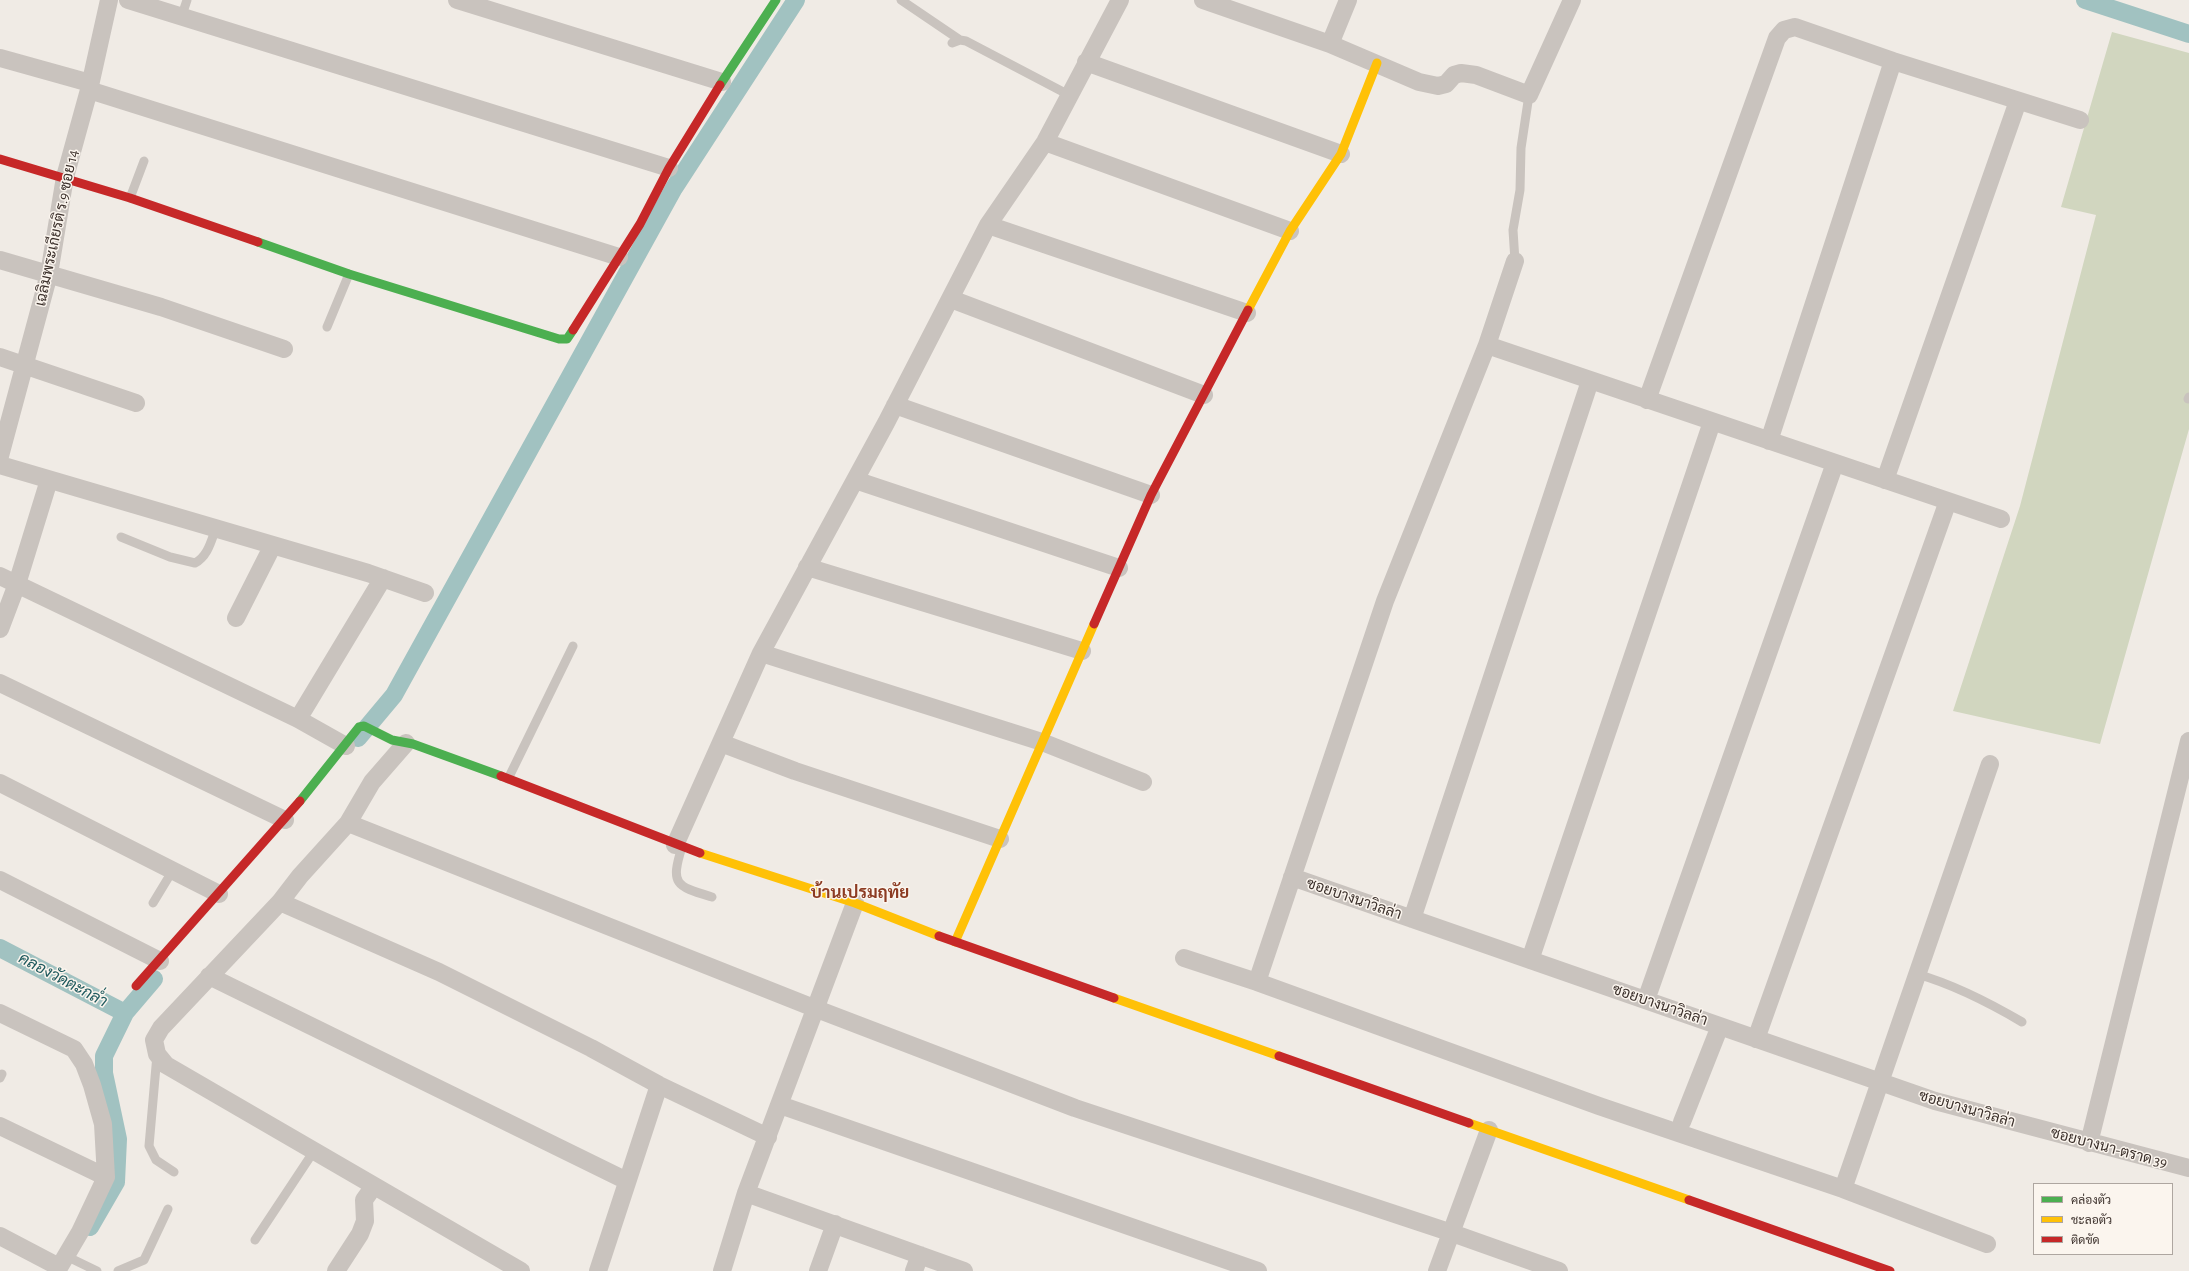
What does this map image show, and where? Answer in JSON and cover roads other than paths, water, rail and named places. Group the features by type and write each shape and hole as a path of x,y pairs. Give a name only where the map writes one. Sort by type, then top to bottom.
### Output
{"street":[{"name":"เฉลิมพระเกียรติ ร.9 ซอย 14","path":"0,456 49,274 65,177 90,86 109,0"},
{"path":"128,0 181,18 669,168"},
{"path":"457,0 722,82"},
{"path":"0,159 65,177 130,198 349,274 564,339 569,337 640,224 669,168 722,82 776,0"},
{"path":"679,846 760,653 896,405 988,225 1045,142 1120,0"},
{"path":"1203,0 1330,44 1419,82 1438,86 1446,84 1454,75 1461,73 1476,75 1529,95 1572,0"},
{"path":"1330,44 1348,0"},
{"path":"1647,400 1777,38 1784,30 1796,27 1893,61 2080,120"},
{"path":"0,58 619,257"},
{"path":"1769,441 1893,61"},
{"path":"1086,62 1341,154"},
{"path":"955,942 1151,495 1290,230 1341,154 1377,63"},
{"path":"1885,480 2018,101"},
{"path":"1045,142 1290,230"},
{"path":"988,225 1247,313"},
{"path":"0,260 161,307 284,349"},
{"path":"1257,982 1385,601 1487,345 1515,261"},
{"path":"951,299 1204,395"},
{"path":"1487,345 2001,519"},
{"path":"0,358 136,403"},
{"path":"1412,919 1590,381"},
{"path":"896,405 1151,495"},
{"path":"1530,960 1712,422"},
{"path":"1646,1000 1835,463"},
{"path":"0,465 273,545 425,592"},
{"path":"0,629 17,584 49,480"},
{"path":"855,480 1119,568"},
{"path":"1756,1040 1948,501"},
{"path":"236,618 273,545"},
{"path":"807,567 1082,651"},
{"path":"0,576 298,719 346,746"},
{"path":"298,719 383,578"},
{"path":"760,653 1042,742 1143,782"},
{"path":"0,684 285,820"},
{"path":"136,986 285,820 346,746 359,727 364,726 399,741 508,779 679,846 855,903 955,942 1890,1271"},
{"path":"399,741 372,782 348,823 300,876 280,902 208,976 161,1028 154,1040 157,1054 166,1065 516,1270"},
{"path":"2089,1143 2189,741"},
{"path":"721,743 795,771 1000,839"},
{"path":"1843,1190 1990,764"},
{"path":"0,783 219,894"},
{"path":"348,823 814,1008 1075,1108 1452,1233 1559,1271"},
{"name":"ซอยบางนาวิลล่า","path":"1292,877 1880,1082 1974,1112 2029,1126"},
{"path":"0,880 160,961"},
{"path":"280,902 439,972 591,1048 659,1086 768,1137"},
{"path":"722,1271 746,1193 780,1105 814,1008 855,903"},
{"path":"1184,958 1257,982 1599,1106 1843,1190 1987,1244"},
{"path":"208,976 627,1181"},
{"path":"0,1013 74,1049 84,1064 92,1085 103,1124 106,1177 80,1232 60,1264 0,1236"},
{"path":"1682,1122 1720,1026"},
{"path":"598,1271 659,1086"},
{"path":"780,1105 1258,1271"},
{"path":"0,1126 106,1177"},
{"name":"ซอยบางนา-ตราด 39","path":"2029,1126 2089,1143 2189,1168"},
{"path":"1437,1271 1489,1130"},
{"path":"336,1271 360,1234 365,1221 364,1200 374,1186"},
{"path":"746,1193 835,1224 917,1263 964,1271"},
{"path":"818,1271 835,1224"}],"lane":[{"path":"181,18 187,0"},
{"path":"901,0 956,41 966,41 1069,95"},
{"path":"1515,261 1513,230 1520,190 1521,148 1529,95"},
{"path":"130,198 144,161"},
{"path":"326,327 349,274"},
{"path":"121,537 170,557 195,563 202,560 209,548 216,528"},
{"path":"508,779 573,646"},
{"path":"679,846 676,867 677,880 684,888 712,897"},
{"path":"153,903 173,870"},
{"path":"1917,974 1943,982 1978,996 2022,1022"},
{"path":"157,1054 149,1146 156,1160 174,1172"},
{"path":"255,1240 314,1151"},
{"path":"118,1271 144,1260 168,1209"},
{"path":"60,1264 97,1271"}],"waterway":[{"path":"358,738 394,695 674,188 796,0"},
{"path":"2085,0 2189,34"},
{"name":"คลองวัดตะกล่ำ","path":"0,948 125,1013"},
{"path":"90,1227 116,1182 118,1139 104,1073 104,1056 125,1013 154,979"}],"district":[{"name":"บ้านเปรมฤทัย","path":"860,893"}]}
